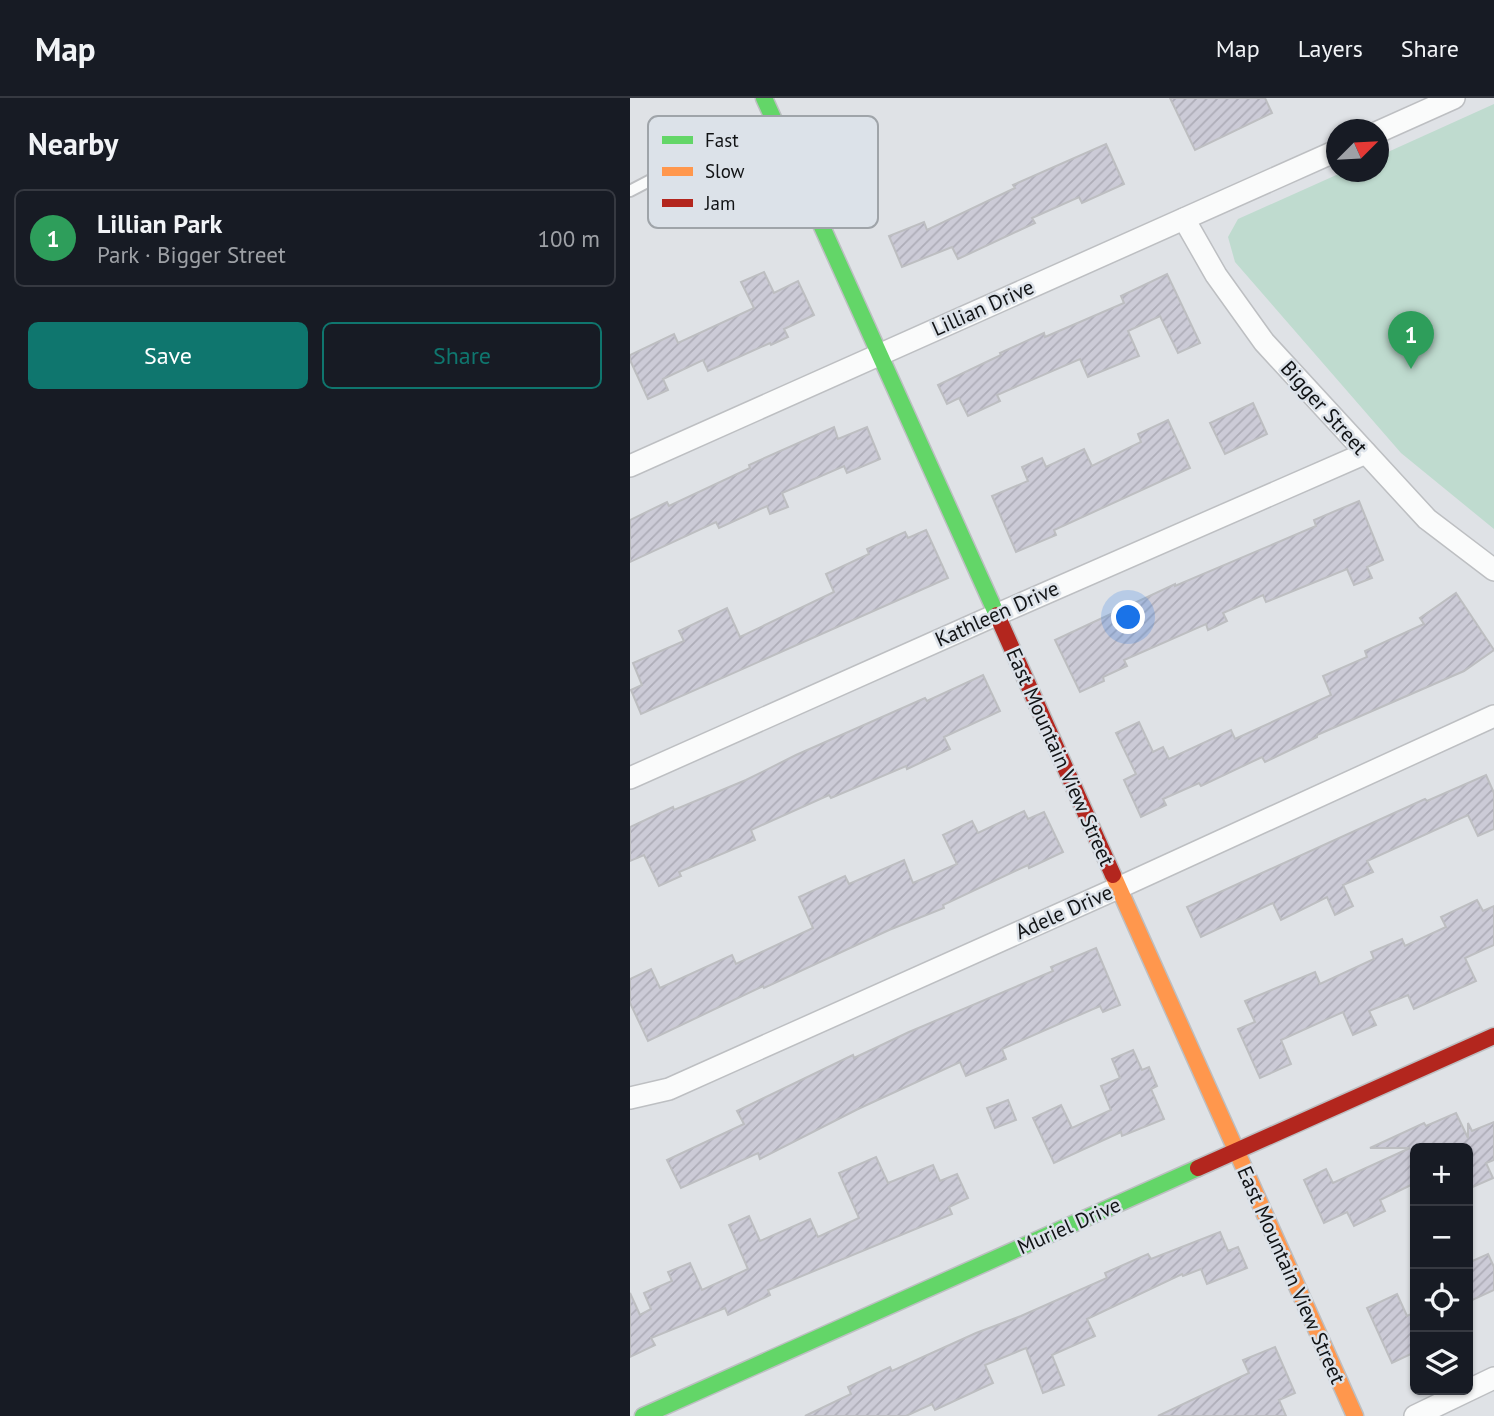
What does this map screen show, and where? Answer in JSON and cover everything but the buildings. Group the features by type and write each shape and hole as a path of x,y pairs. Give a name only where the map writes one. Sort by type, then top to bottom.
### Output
{"main road":[{"name":"East Mountain View Street","path":"764,98 773,116"},
{"name":"East Mountain View Street","path":"824,228 1355,1416"},
{"name":"Muriel Drive","path":"643,1416 1494,1036"}],"street":[{"path":"1389,127 1454,98"},
{"name":"Lillian Drive","path":"630,466 1326,155"},
{"name":"Bigger Street","path":"1184,219 1216,275 1264,342 1427,519 1494,570"},
{"name":"Kathleen Drive","path":"630,778 1366,453"},
{"name":"Adele Drive","path":"630,1098 669,1089 1494,716"},
{"path":"1415,1416 1494,1378"}],"lane":[{"path":"630,191 648,182"}],"green space":[{"path":"1494,104 1494,529 1401,453 1235,262 1228,237 1238,219 1326,180 1326,182 1389,182 1389,151"}],"traffic: fast":[{"path":"764,98 772,116"},
{"path":"823,228 997,615"},
{"path":"643,1416 1198,1168"}],"traffic: slow":[{"path":"1113,875 1355,1416"}],"traffic: jam":[{"path":"997,615 1113,875"},
{"path":"1198,1168 1494,1036"}],"place":[{"name":"Lillian Park","path":"1411,369"}]}
